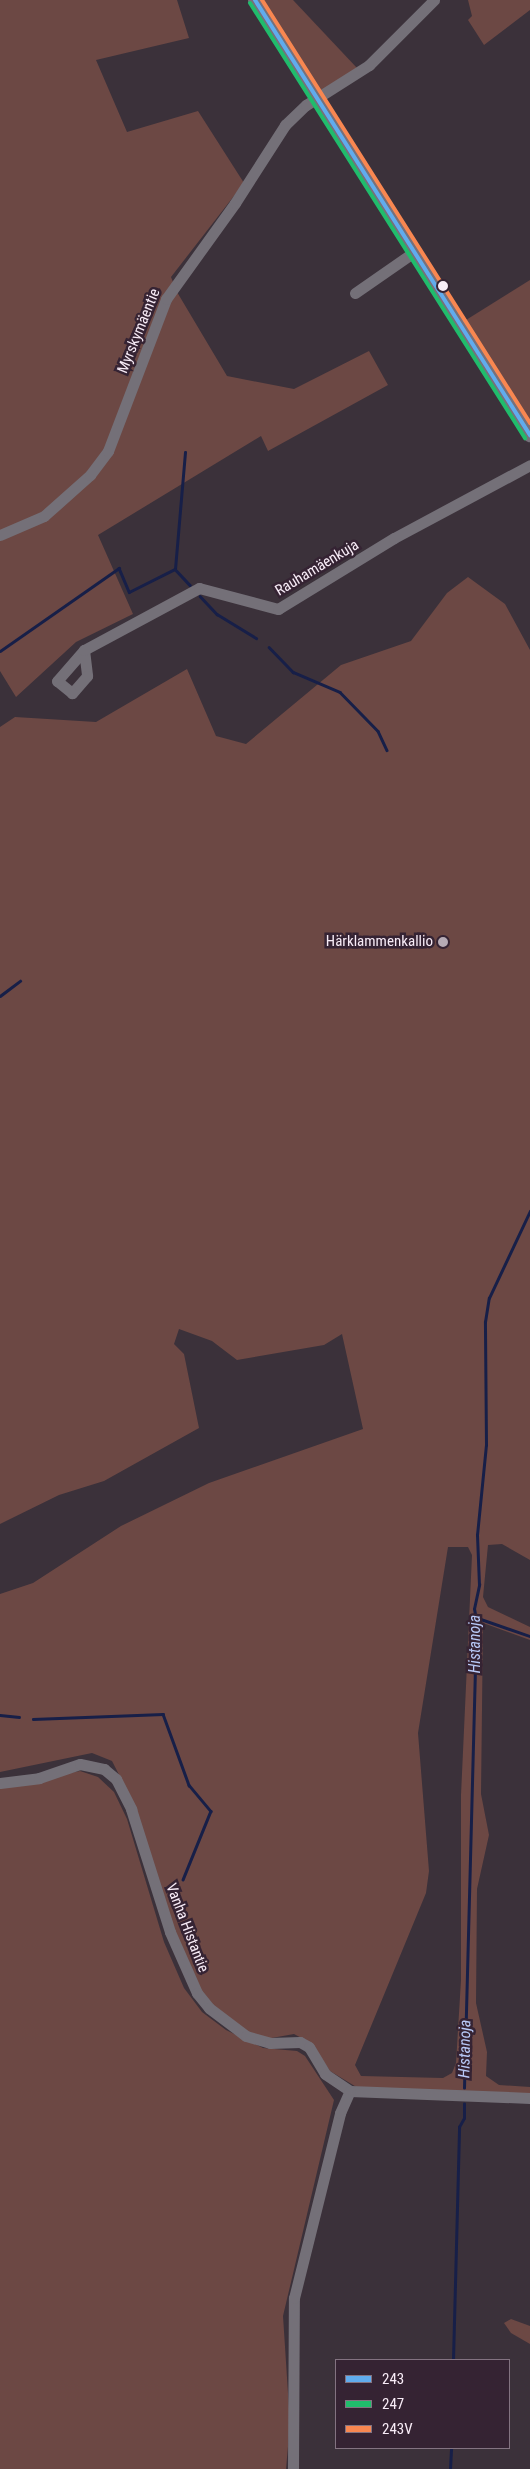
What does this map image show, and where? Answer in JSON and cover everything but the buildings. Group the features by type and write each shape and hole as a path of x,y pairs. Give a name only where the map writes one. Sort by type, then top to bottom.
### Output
{"main road":[{"path":"255,0 530,435"}],"street":[{"name":"Myrskymäentie","path":"0,535 44,516 99,464 115,437 172,288 235,203 285,125 317,99 369,65 434,0"},
{"path":"355,293 414,252"},
{"name":"Rauhamäenkuja","path":"84,650 199,588 278,609 394,538 530,465"},
{"name":"Vanha Histantie","path":"0,1783 39,1778 80,1764 92,1764 110,1774 131,1809 170,1932 197,1993 209,2008 246,2036 270,2042 292,2040 309,2047 326,2074 350,2092"},
{"path":"293,2469 294,2298 340,2114 350,2092 530,2098"}],"shaded area":[{"path":"0,0 177,0 189,38 96,60 127,132 198,111 244,183 171,277 177,292 227,376 294,389 369,351 388,385 268,451 261,436 98,535 133,614 76,642 16,697 0,671"},
{"path":"260,0 293,0 357,68 324,91 315,87"},
{"path":"468,0 530,0 530,10 484,45 468,20 472,16"},
{"path":"530,280 530,421 466,320"},
{"path":"468,577 505,604 530,650 530,1560 502,1544 488,1545 483,1597 488,1607 530,1627 530,1640 483,1623 481,1794 489,1835 477,1889 476,2003 487,2052 486,2076 499,2085 530,2087 530,2095 358,2088 330,2071 311,2043 294,2034 266,2039 237,2027 201,1994 169,1919 134,1804 112,1761 92,1753 0,1772 0,1594 33,1583 121,1526 209,1483 363,1429 342,1334 324,1345 237,1360 212,1341 179,1329 174,1344 184,1354 199,1428 104,1481 59,1495 0,1524 0,727 15,717 96,722 187,669 216,736 246,744 341,665 411,641 447,593","holes":["448,1547 468,1547 472,1555 461,1795 461,1980 456,2063 452,2073 443,2078 361,2076 355,2065 426,1893 429,1871 418,1733"]},
{"path":"80,1771 98,1777 114,1792 127,1819 164,1942 184,1988 202,2012 226,2030 263,2048 297,2051 305,2056 334,2100 283,2316 290,2424 286,2469 0,2469 0,1787"},
{"path":"511,2319 530,2326 530,2344 511,2333 504,2323"}],"waterway":[{"path":"175,569 185,452"},
{"path":"0,651 119,568 129,592 175,569 190,585"},
{"path":"200,596 217,614 256,638"},
{"path":"269,647 293,672 340,692 378,731 387,750"},
{"path":"0,996 20,981"},
{"name":"Histanoja","path":"464,2088 476,1620 474,1609 479,1585 477,1535 486,1445 485,1322 489,1298 530,1211"},
{"path":"475,1617 530,1636"},
{"path":"33,1719 163,1714 189,1785 211,1811 183,1880"},
{"path":"0,1715 19,1717"},
{"name":"Histanoja","path":"453,2359 459,2127 464,2118 464,2104"},
{"name":"Histanoja","path":"450,2469 451,2449"}],"transit line":[{"name":"243","path":"255,0 530,435"},
{"name":"243V","path":"262,0 530,423"},
{"name":"247","path":"250,3 525,438"}],"place":[{"name":"Härklammenkallio","path":"443,942"}]}
